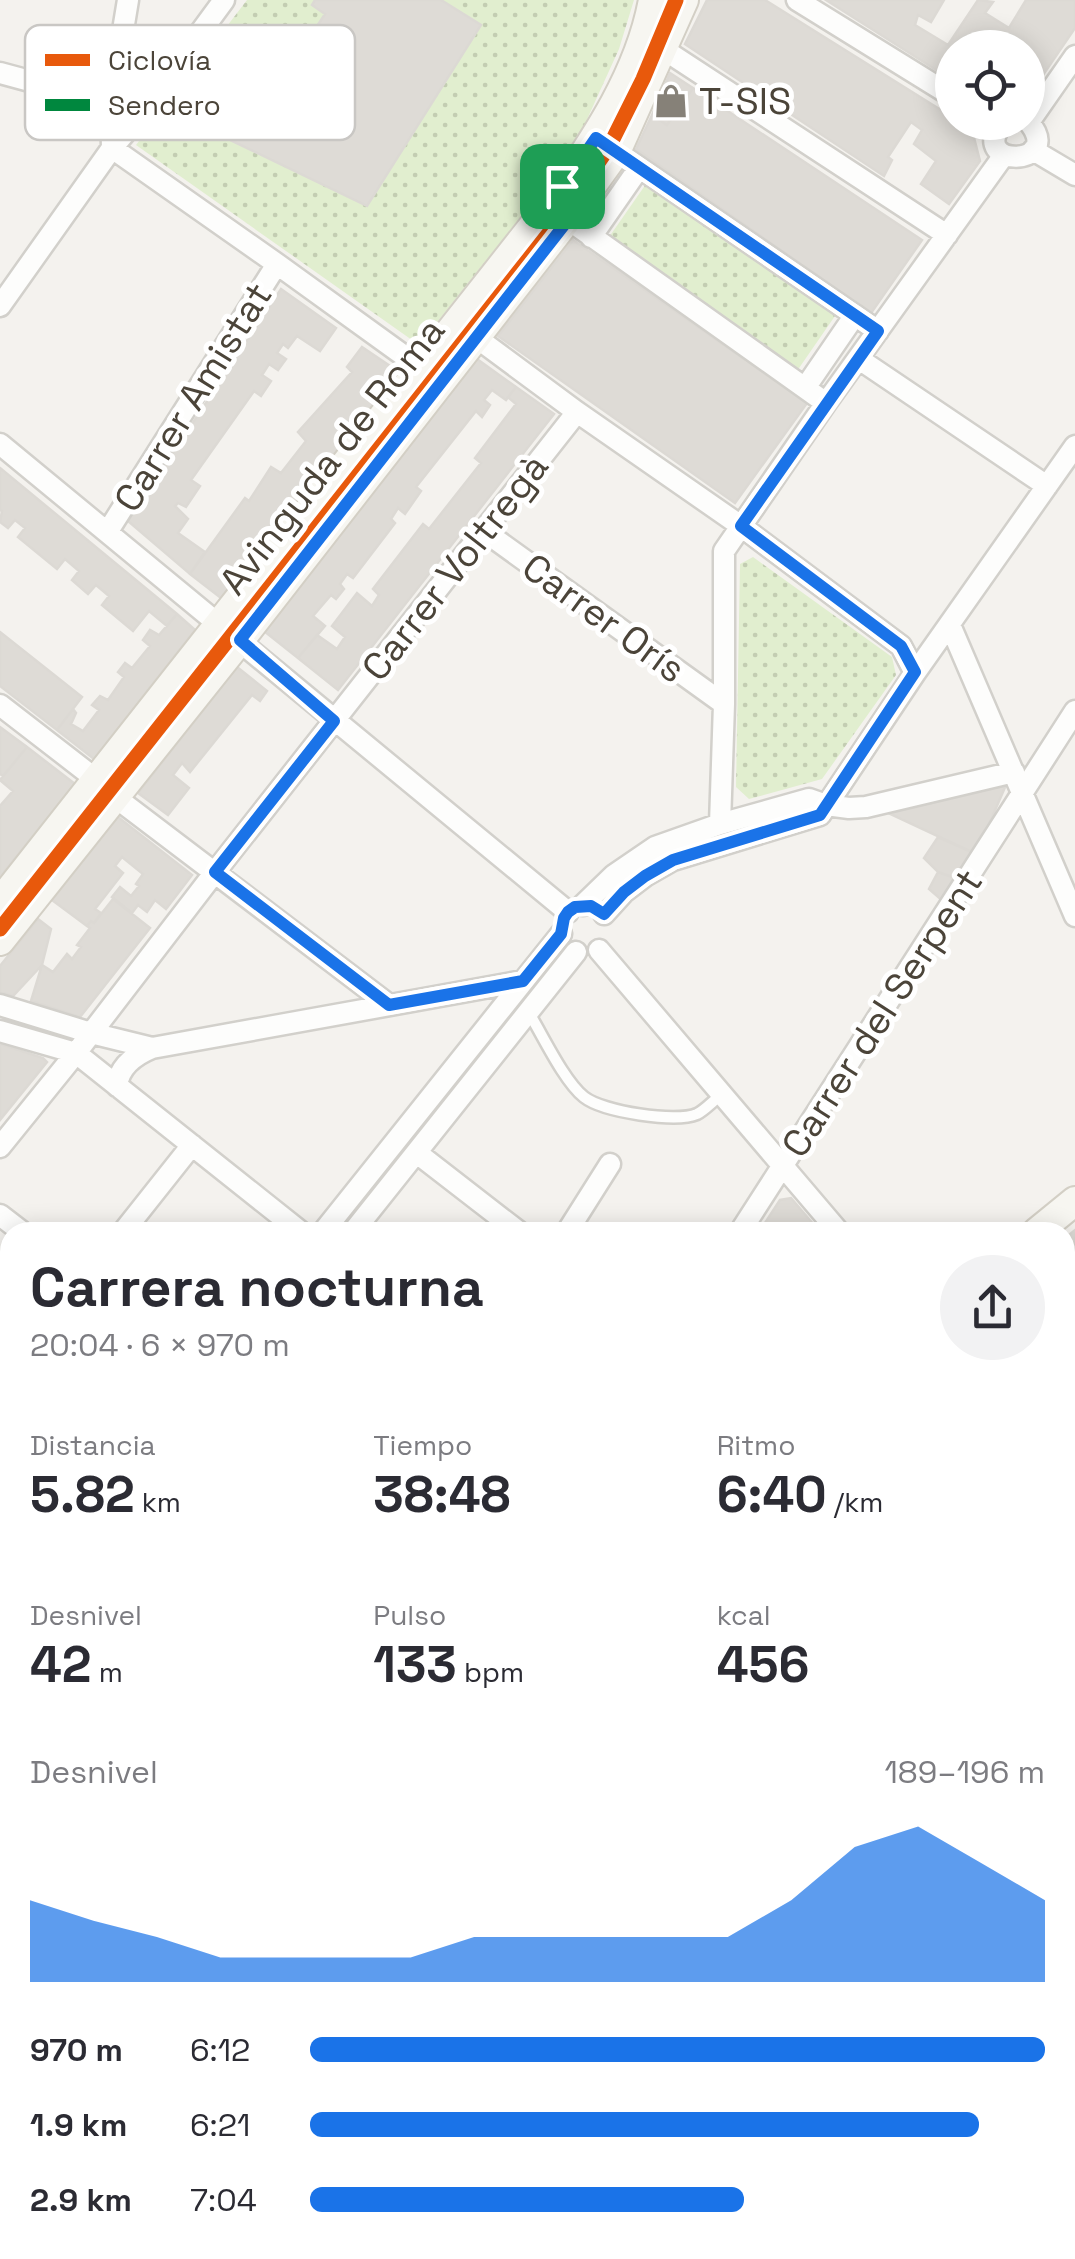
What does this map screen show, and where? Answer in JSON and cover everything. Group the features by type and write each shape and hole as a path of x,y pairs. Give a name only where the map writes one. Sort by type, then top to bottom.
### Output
{"street":[{"path":"124,25 128,0"},
{"path":"206,25 224,0"},
{"name":"Avinguda de Roma","path":"606,145 653,0"},
{"name":"Avinguda de Roma","path":"0,941 106,789 230,632 477,338 606,145 663,49 684,0"},
{"path":"796,0 935,86"},
{"path":"663,49 948,234"},
{"path":"1045,98 1075,56"},
{"path":"0,73 25,80"},
{"path":"112,140 112,148"},
{"path":"0,306 119,140"},
{"path":"996,140 1004,155 1017,158 1033,150 1035,140"},
{"path":"606,145 878,331"},
{"path":"112,148 421,368"},
{"path":"1033,150 1075,176"},
{"path":"720,824 724,551 1004,155"},
{"path":"591,237 639,168"},
{"path":"558,213 826,403"},
{"name":"Avinguda de Roma","path":"230,632 421,368 558,213"},
{"name":"Carrer Amistat","path":"108,531 277,264"},
{"path":"805,388 855,315"},
{"path":"477,338 741,526 901,646 915,672"},
{"path":"859,358 1047,486"},
{"name":"Carrer Voltregà","path":"0,1146 577,412"},
{"path":"0,444 334,721 576,908 591,906 604,914 610,929 604,944 591,953 576,952 561,934"},
{"path":"604,914 634,884 673,860 820,815 915,672 1075,446"},
{"name":"Carrer Orís","path":"484,532 724,704"},
{"path":"901,646 950,625"},
{"path":"950,625 1075,916"},
{"path":"0,706 389,1005"},
{"name":"Carrer del Serpent","path":"747,1222 1075,711"},
{"path":"331,1222 561,934 564,918 614,875 655,847 720,824 809,800 849,808 866,807 1014,772"},
{"name":"Avinguda de Roma","path":"0,902 106,789"},
{"path":"598,950 831,1222"},
{"path":"361,1222 576,952"},
{"path":"117,1086 118,1076 130,1061 152,1048 523,981"},
{"path":"0,1005 152,1048"},
{"path":"0,1031 76,1053 288,1222"},
{"path":"132,1222 192,1145"},
{"path":"417,1152 507,1222"},
{"path":"573,1222 610,1164"},
{"path":"1050,1222 1075,1201"}],"lane":[{"path":"529,1012 584,1097 608,1108 647,1116 696,1114 722,1094"}],"green space":[{"path":"247,0 315,0 325,14 318,25 228,25"},
{"path":"441,0 634,0 619,49 584,126 534,200 419,345 136,145 140,140 230,140 367,205 481,26"},
{"path":"646,184 835,316 797,371 607,240"},
{"path":"753,557 892,657 896,675 822,779 749,799 736,787 740,564"},
{"path":"553,954 561,963 354,1222 339,1222"}],"building":[{"path":"315,0 441,0 481,25 367,206 230,140 355,140 355,25 318,25 325,14 312,5"},
{"path":"707,0 765,0 935,106 935,140 975,140 980,161 949,204 921,184 936,161 914,144 922,130 911,122 888,157 892,160 884,176 685,44"},
{"path":"826,0 944,0 931,22 918,15 915,25 935,37 935,69"},
{"path":"978,0 993,2 985,13 1009,28 1026,0 1075,0 1075,28 1045,72 1045,30 958,30"},
{"name":"T-SIS","path":"670,73 693,88 667,125 652,115"},
{"path":"693,88 922,240 871,313 636,149 652,115 667,125"},
{"path":"573,240 807,403 735,503 498,336"},
{"path":"281,289 336,328 320,351 297,336 288,348 283,344 277,353 286,359 278,370 269,364 262,375 271,381 261,396 254,391 191,480 200,486 186,507 178,503 175,506 188,519 178,533 205,552 190,574 128,521"},
{"path":"362,347 399,372 221,598 190,574 271,467 281,473 306,441 298,432 352,372 347,367"},
{"path":"477,359 516,387 506,400 492,390 484,400 490,405 482,417 476,411 416,487 421,491 405,514 398,508 391,519 395,523 353,578 347,574 340,584 344,589 336,599 331,595 313,616 325,626 298,658 264,631"},
{"path":"516,387 554,414 338,690 298,658 317,635 337,649 345,637 332,626 357,593 372,606 379,595 373,589 423,524 429,529 481,463 475,458 516,404 508,397"},
{"path":"0,468 177,614 167,626 149,611 133,631 102,605 109,596 96,585 88,594 72,580 79,571 65,559 57,569 18,537 25,528 15,520 8,528 0,522"},
{"path":"177,614 195,630 94,759 57,730 73,709 76,713 71,724 83,731 99,710 92,705 100,696 108,700 124,677 118,672 125,663 132,668 150,646 143,640 150,630 159,635"},
{"path":"0,632 82,697 57,730 0,686"},
{"path":"237,667 267,691 260,701 252,695 190,772 182,763 173,775 189,788 168,815 138,793"},
{"path":"0,727 27,747 3,776 0,774"},
{"path":"27,747 75,784 0,877 0,806 13,791 0,780"},
{"path":"1006,785 976,854 888,813"},
{"path":"118,817 192,875 166,909 155,900 147,912 138,905 132,913 112,897 120,887 131,896 143,874 122,857 115,866 123,873 95,909 101,913 87,926 52,900"},
{"path":"938,837 976,854 958,879 938,872 924,858"},
{"path":"938,872 958,879 944,902 929,889"},
{"path":"113,899 150,928 80,1017 31,1001 42,965 53,972 67,954 72,959 90,928 87,926"},
{"path":"38,919 51,929 42,965 13,996 0,992 0,966"},
{"path":"0,1044 47,1062 0,1120"},
{"path":"791,1198 811,1222 766,1222 780,1200"}],"cycle path":[{"path":"0,929 550,232 609,147 676,0"}],"place":[{"name":"T-SIS","path":"671,101"}],"route":[{"path":"596,138 878,331 741,526 901,646 915,672 820,815 673,860 624,892 604,914 591,906 575,907 564,918 561,934 523,981 389,1005 215,872 334,721 240,640 568,220 549,206 562,186 596,138"}]}
